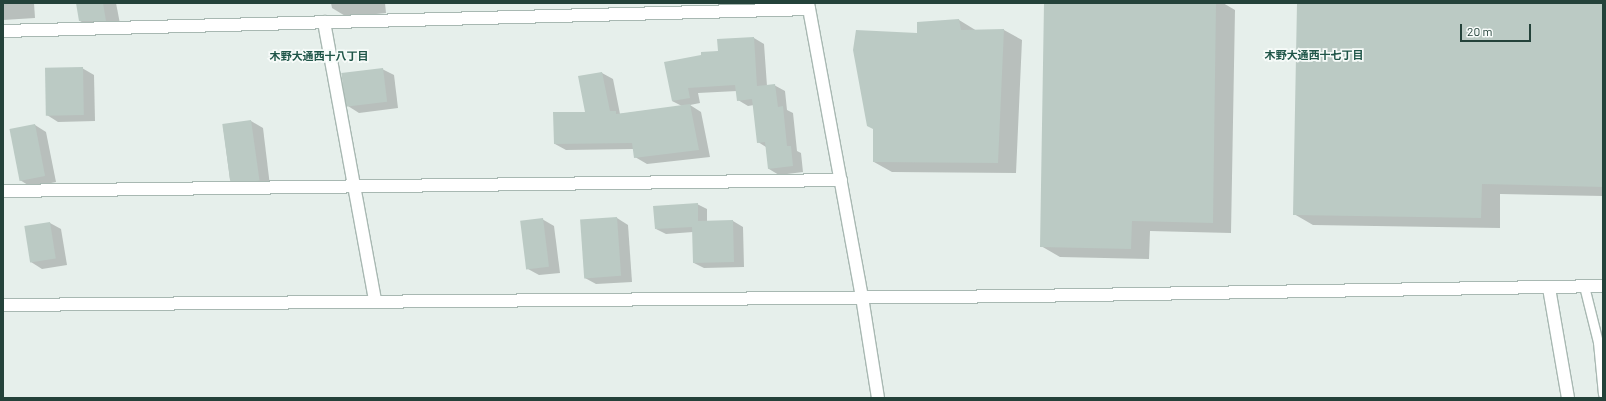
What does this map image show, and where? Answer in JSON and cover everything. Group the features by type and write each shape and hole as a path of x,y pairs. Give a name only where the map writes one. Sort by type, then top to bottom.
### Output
{"street":[{"path":"3,31 808,6 862,297 878,398"},
{"path":"324,22 375,301"},
{"path":"3,191 354,188 841,180"},
{"path":"3,305 862,297 1603,286"},
{"path":"1549,288 1568,398"}],"lane":[{"path":"1584,286 1598,342 1603,394"}],"building":[{"path":"76,3 103,3 106,21 79,21"},
{"path":"1044,3 1216,3 1213,223 1132,221 1131,249 1040,247"},
{"path":"1297,3 1603,3 1603,187 1482,184 1481,218 1293,215"},
{"path":"959,19 961,30 1004,29 998,163 873,162 873,129 867,126 853,50 856,30 917,33 917,22"},
{"path":"754,37 757,86 775,84 778,107 783,106 787,146 791,146 793,166 768,169 765,142 757,143 752,99 737,101 735,85 688,88 690,98 672,101 664,62 701,55 701,52 718,51 717,39"},
{"path":"83,67 84,115 46,116 45,68"},
{"path":"383,68 387,102 345,107 341,73"},
{"path":"602,72 610,111 616,111 616,114 690,104 699,150 634,158 632,143 554,144 553,112 585,112 578,76"},
{"path":"251,120 259,180 231,184 222,124"},
{"path":"35,124 45,176 20,181 9,129"},
{"path":"698,203 698,221 733,220 734,262 693,263 692,227 655,229 653,206"},
{"path":"617,217 621,276 584,278 580,220"},
{"path":"543,218 549,267 526,269 520,221"},
{"path":"50,222 56,259 30,263 24,226"}],"district":[{"name":"木野大通西十七丁目","path":"1314,55"},
{"name":"木野大通西十八丁目","path":"319,56"}]}
